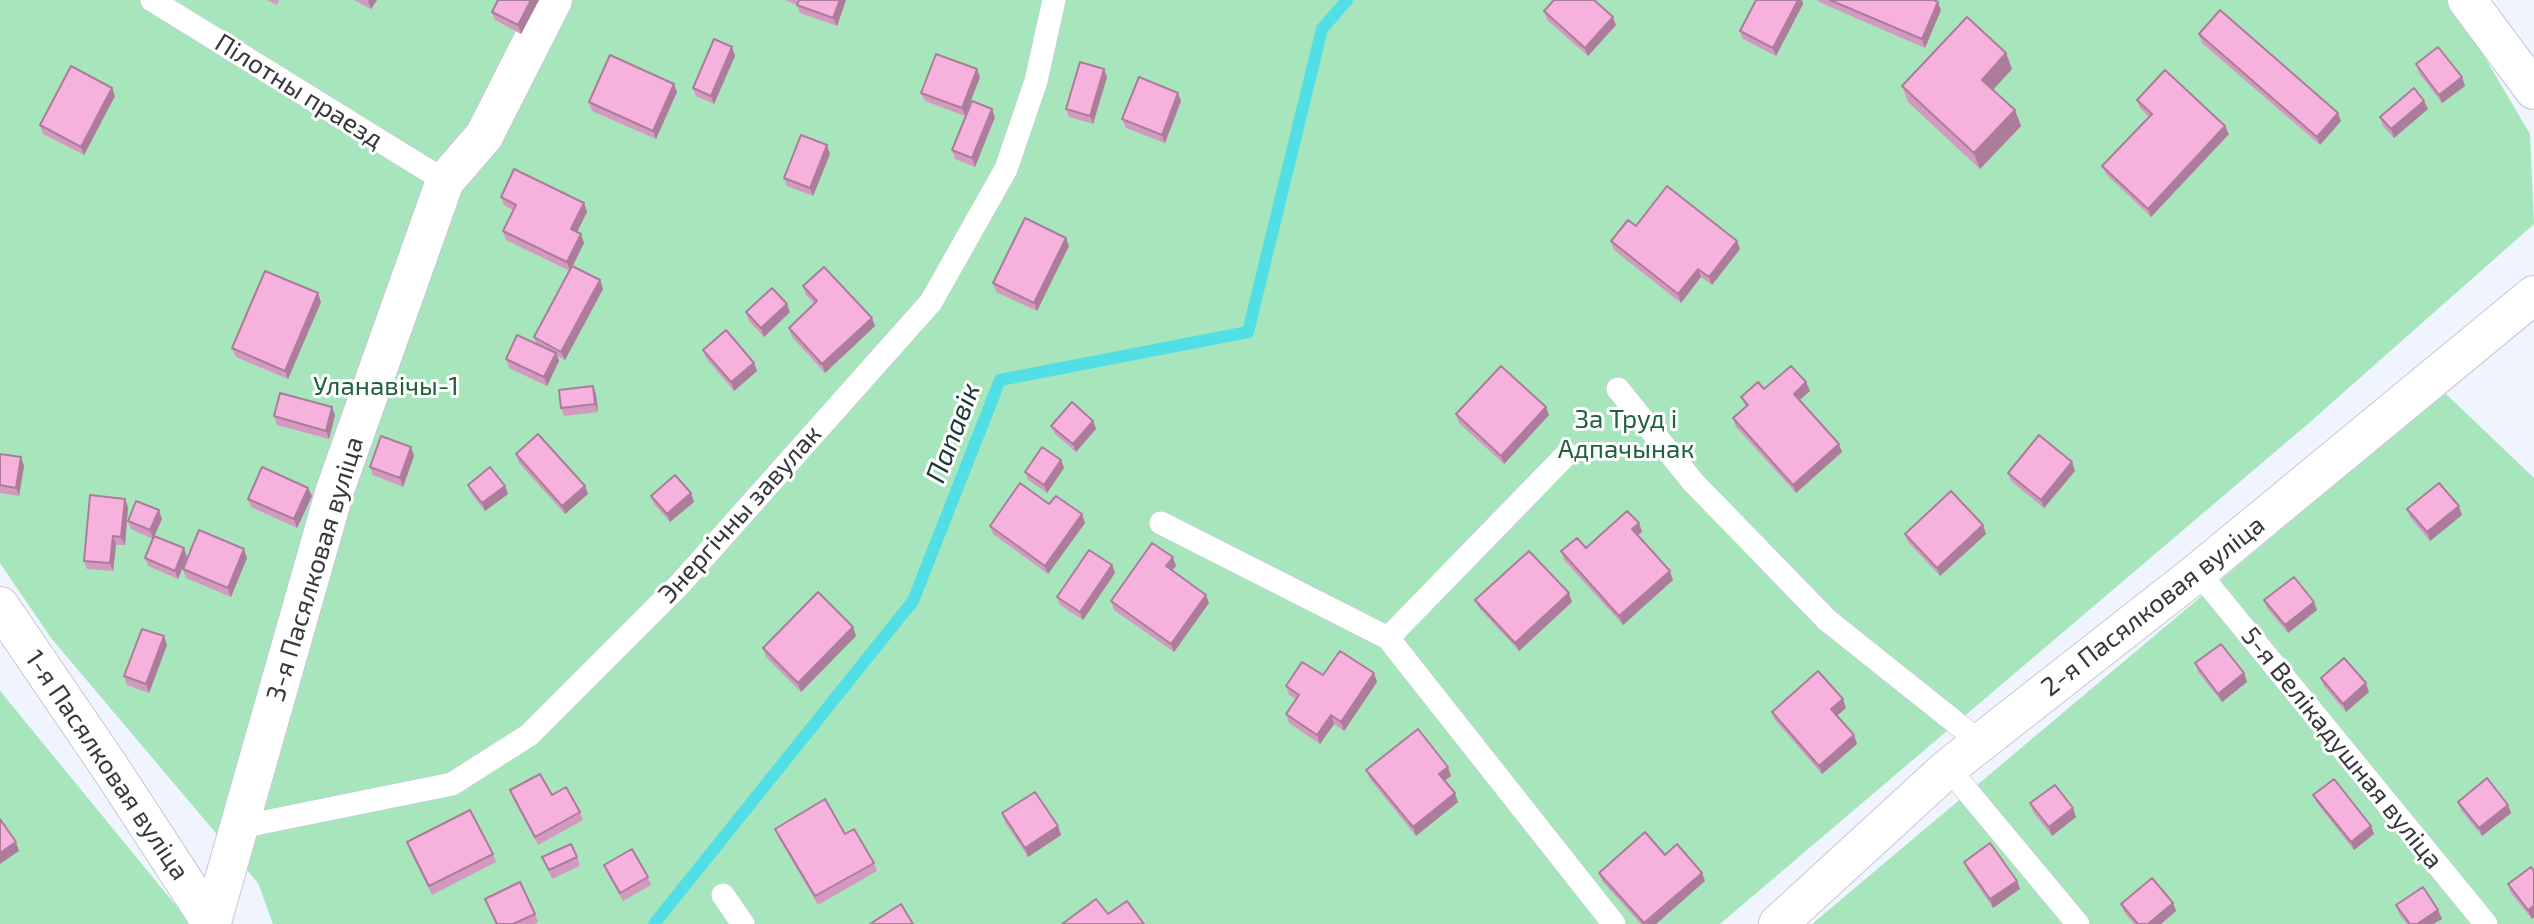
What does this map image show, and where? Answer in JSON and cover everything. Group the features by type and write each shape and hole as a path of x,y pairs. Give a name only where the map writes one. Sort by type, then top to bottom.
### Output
{"street":[{"name":"3-я Пасялковая вуліца","path":"212,923 335,490 445,181 484,136 553,0"},
{"path":"2467,0 2534,90"},
{"name":"2-я Пасялковая вуліца","path":"1778,924 1948,768 2198,572 2534,295"},
{"name":"1-я Пасялковая вуліца","path":"0,606 212,923"}],"lane":[{"name":"Пілотны праезд","path":"152,0 445,181"},
{"name":"Энергічны завулак","path":"240,827 452,784 529,734 680,584 931,302 1006,169 1036,81 1054,0"},
{"path":"1618,389 1693,482 1827,620 1980,743"},
{"path":"1388,638 1567,454"},
{"path":"1161,523 1388,638 1614,924"},
{"name":"5-я Велікадушная вуліца","path":"2198,572 2486,924"},
{"path":"1948,768 2078,924"},
{"path":"723,895 743,924"}],"green space":[{"name":"За Труд і Адпачынак","path":"0,0 2451,0 2530,134 2534,224 2309,423 1720,924 273,924 258,883 51,638 0,563"},
{"path":"2444,392 2534,478 2534,924 1812,924"},
{"path":"0,690 1,692 191,924 0,924"}],"building":[{"path":"498,0 531,0 518,25 492,12"},
{"path":"799,0 840,0 833,18 797,5"},
{"path":"1554,0 1594,0 1613,17 1585,48 1544,11"},
{"path":"1756,0 1798,0 1773,48 1740,31"},
{"path":"1830,0 1934,0 1938,2 1922,39"},
{"path":"2220,10 2338,113 2317,137 2199,34"},
{"path":"1967,17 2006,53 1982,80 2015,110 1974,153 1902,86"},
{"path":"714,39 732,47 711,96 693,88"},
{"path":"2438,47 2462,77 2439,95 2416,64"},
{"path":"936,54 977,69 962,108 921,93"},
{"path":"610,55 674,84 653,131 589,102"},
{"path":"1080,62 1104,69 1090,116 1066,109"},
{"path":"71,66 112,88 81,147 40,125"},
{"path":"2165,70 2225,126 2148,209 2102,166 2152,114 2137,100"},
{"path":"1139,77 1178,93 1162,135 1122,119"},
{"path":"2414,88 2424,101 2391,129 2380,117"},
{"path":"972,101 992,109 972,158 952,150"},
{"path":"801,135 827,145 810,188 784,178"},
{"path":"514,169 584,203 571,229 581,234 567,262 503,231 516,205 501,197"},
{"path":"1667,186 1737,241 1709,277 1698,269 1678,294 1611,241 1628,220 1636,226"},
{"path":"1025,218 1066,238 1034,303 993,283"},
{"path":"572,266 600,280 561,352 534,337"},
{"path":"824,267 872,318 822,364 789,328 817,301 803,286"},
{"path":"265,271 318,293 285,371 232,348"},
{"path":"772,288 787,304 761,328 746,312"},
{"path":"726,330 754,363 731,382 703,350"},
{"path":"517,335 556,353 544,377 506,359"},
{"path":"1501,366 1546,407 1501,456 1456,414"},
{"path":"1791,366 1806,382 1794,394 1839,444 1793,485 1733,418 1748,405 1741,397 1758,382 1764,389"},
{"path":"593,386 595,404 561,408 559,390"},
{"path":"280,393 332,407 326,431 274,416"},
{"path":"1072,402 1093,421 1073,444 1051,426"},
{"path":"538,434 585,486 562,506 516,454"},
{"path":"2039,435 2072,462 2041,500 2008,473"},
{"path":"381,436 411,447 400,478 370,467"},
{"path":"1042,447 1061,460 1044,485 1025,472"},
{"path":"0,454 21,457 16,488 0,485"},
{"path":"262,467 308,488 294,519 248,499"},
{"path":"490,467 505,486 482,503 468,485"},
{"path":"675,475 691,493 667,514 651,496"},
{"path":"1020,483 1049,504 1056,496 1082,514 1045,566 990,526"},
{"path":"2439,483 2459,506 2427,532 2407,509"},
{"path":"1951,491 1983,525 1937,568 1905,534"},
{"path":"90,495 125,499 121,537 113,536 110,563 84,561"},
{"path":"136,501 159,510 150,530 128,521"},
{"path":"1627,511 1639,523 1632,529 1670,571 1619,616 1561,551 1577,538 1586,548"},
{"path":"199,530 244,549 228,588 183,569"},
{"path":"154,536 184,548 175,571 145,558"},
{"path":"1152,543 1173,557 1166,566 1206,595 1171,644 1111,601"},
{"path":"1089,550 1112,565 1080,612 1057,597"},
{"path":"1529,551 1569,593 1515,643 1475,600"},
{"path":"2294,577 2314,602 2285,625 2264,600"},
{"path":"818,592 853,627 798,683 763,648"},
{"path":"142,629 164,636 146,684 124,676"},
{"path":"2221,644 2244,673 2218,694 2195,663"},
{"path":"1340,651 1374,673 1341,722 1331,715 1317,735 1286,714 1299,695 1286,686 1302,662 1323,675"},
{"path":"2344,658 2366,683 2343,704 2321,678"},
{"path":"1818,671 1843,699 1831,709 1854,735 1819,766 1772,712"},
{"path":"1418,729 1448,767 1439,774 1455,793 1413,827 1366,770"},
{"path":"540,774 552,795 566,787 580,812 535,837 510,790"},
{"path":"2487,778 2508,805 2479,828 2458,802"},
{"path":"2334,779 2371,826 2351,842 2313,795"},
{"path":"2055,785 2073,808 2049,827 2030,803"},
{"path":"1035,792 1058,826 1025,848 1002,813"},
{"path":"825,799 845,834 854,829 874,863 815,896 775,829"},
{"path":"470,810 493,854 429,886 407,842"},
{"path":"0,819 16,842 0,853"},
{"path":"1645,832 1665,855 1677,844 1702,873 1644,923 1599,873"},
{"path":"1990,843 2017,881 1990,899 1964,862"},
{"path":"571,844 577,857 549,870 542,857"},
{"path":"632,849 648,877 620,893 604,865"},
{"path":"2531,867 2534,871 2534,906 2528,910 2508,884"},
{"path":"2152,878 2173,903 2148,924 2138,924 2121,904"},
{"path":"520,882 535,914 513,924 497,924 485,899"},
{"path":"2423,887 2438,910 2417,924 2410,924 2396,905"},
{"path":"1096,899 1108,914 1127,901 1144,924 1062,924"},
{"path":"901,904 913,924 870,924"}],"waterway":[{"name":"Папавік","path":"654,924 913,601 1000,380 1248,332 1322,29 1347,0"}],"park label":[{"name":"Уланавічы-1","path":"386,386"}]}
